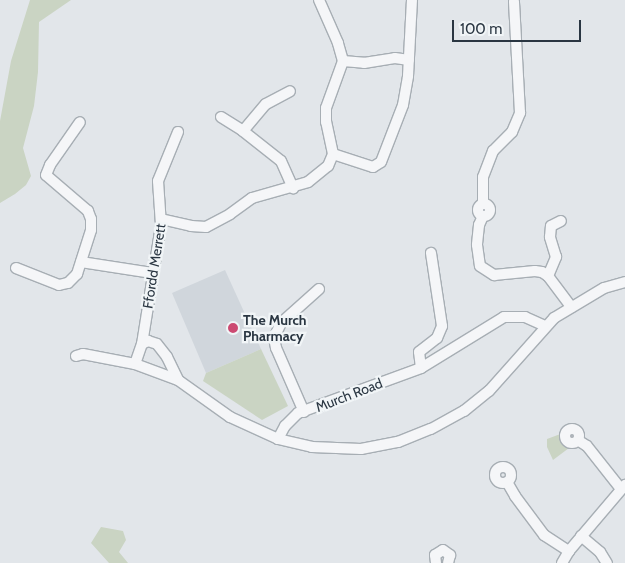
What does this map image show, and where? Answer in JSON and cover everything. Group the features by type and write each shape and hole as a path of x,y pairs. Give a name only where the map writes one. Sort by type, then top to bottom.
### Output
{"street":[{"path":"161,220 206,227 230,214 252,198 293,188 308,182 328,166 334,154 326,122 326,108 343,61 338,43 320,0"},
{"path":"334,154 373,167 382,162 403,105 409,60 412,0"},
{"path":"514,1 520,113 512,132 493,150 482,177 483,203 479,206 478,211 483,216 479,225 477,245 480,266 494,275 535,271 548,276 571,307"},
{"path":"343,61 364,63 395,58 409,60"},
{"path":"243,131 266,104 290,91"},
{"path":"222,118 243,131 281,161 293,188"},
{"path":"16,268 60,285 73,279 77,274 91,230 91,218 88,211 46,175 50,165 80,122"},
{"name":"Ffordd Merrett","path":"135,364 142,344 161,220 158,181 178,132"},
{"path":"548,276 556,257 550,237 551,226 561,221"},
{"path":"421,368 419,352 437,338 442,326 431,253"},
{"path":"81,262 152,273"},
{"path":"76,356 83,354 135,364 178,380 230,417 278,439 312,446 361,449 398,442 431,429 464,411 489,390 545,326 571,307 604,288 625,282"},
{"path":"304,412 274,338 281,323 318,289"},
{"name":"Murch Road","path":"278,439 292,418 421,368 504,317 525,317 545,326"},
{"path":"142,344 148,341 156,344 167,357 178,380"},
{"path":"562,563 581,536 623,487 587,446 579,440"},
{"path":"506,482 514,496 544,535 569,551"},
{"path":"581,536 600,552 607,563"},
{"path":"436,563 435,555 441,550 448,553 449,563"}],"shaded area":[{"path":"225,270 261,349 206,373 172,293"}],"green space":[{"path":"30,0 71,0 39,22 38,72 34,106 23,148 31,176 26,185 0,203 0,121 11,61"},
{"path":"261,349 288,406 262,420 203,381 206,373"},
{"path":"563,433 561,438 563,444 569,448 553,460 547,447 547,439"},
{"path":"101,527 123,531 126,540 119,552 128,563 109,563 91,543"}],"place":[{"name":"The Murch Pharmacy","path":"233,328"}]}
